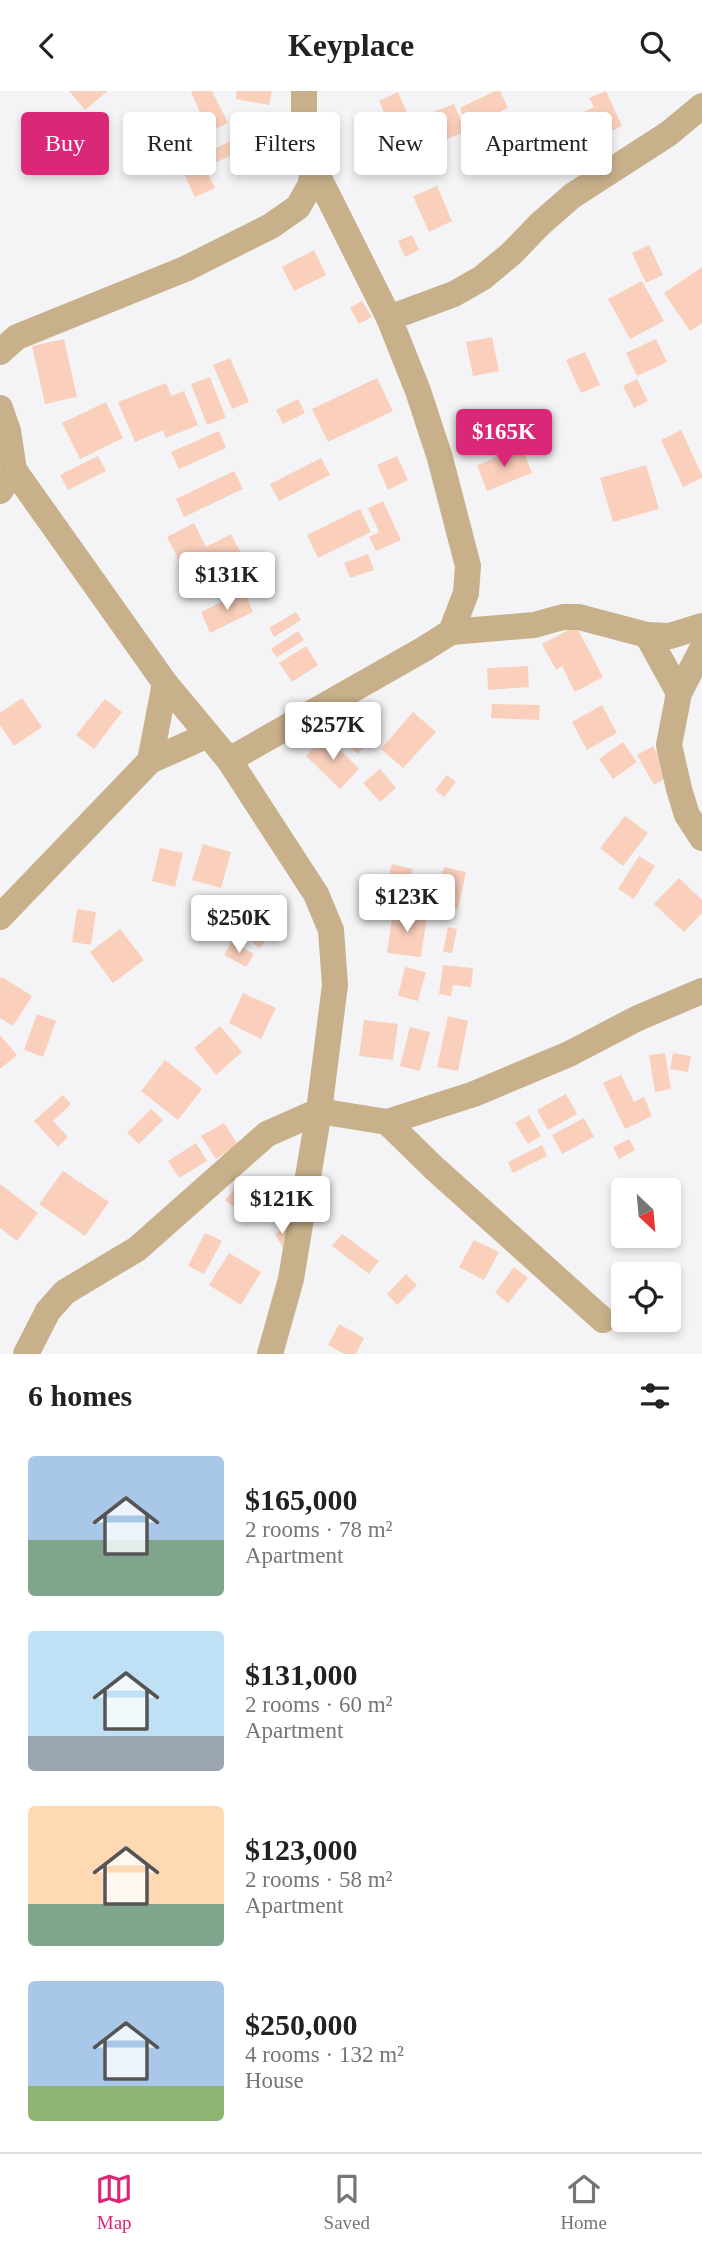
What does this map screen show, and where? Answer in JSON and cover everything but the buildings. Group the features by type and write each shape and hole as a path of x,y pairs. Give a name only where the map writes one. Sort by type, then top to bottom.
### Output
{"street":[{"path":"304,91 304,112"},
{"path":"389,318 454,294 482,278 572,196 667,134 702,106"},
{"path":"0,352 18,337 173,274 271,226 298,207 310,186 312,175"},
{"path":"318,175 389,318 418,391 440,458 468,566 466,593 451,632"},
{"path":"0,408 8,431 7,481 165,683 229,760 316,894 331,930 335,985 319,1111 291,1279 270,1354"},
{"path":"229,760 451,632 534,625 564,617 579,617 648,635 670,636 702,626"},
{"path":"648,635 680,692"},
{"path":"702,649 680,692 669,745 678,789 687,815 702,838"},
{"path":"150,761 165,683"},
{"path":"0,917 150,761 208,735"},
{"path":"26,1354 48,1311 65,1292 137,1249 267,1134 319,1111 387,1122 486,1089 569,1054 638,1018 702,991"},
{"path":"387,1122 434,1168 603,1320"}]}
